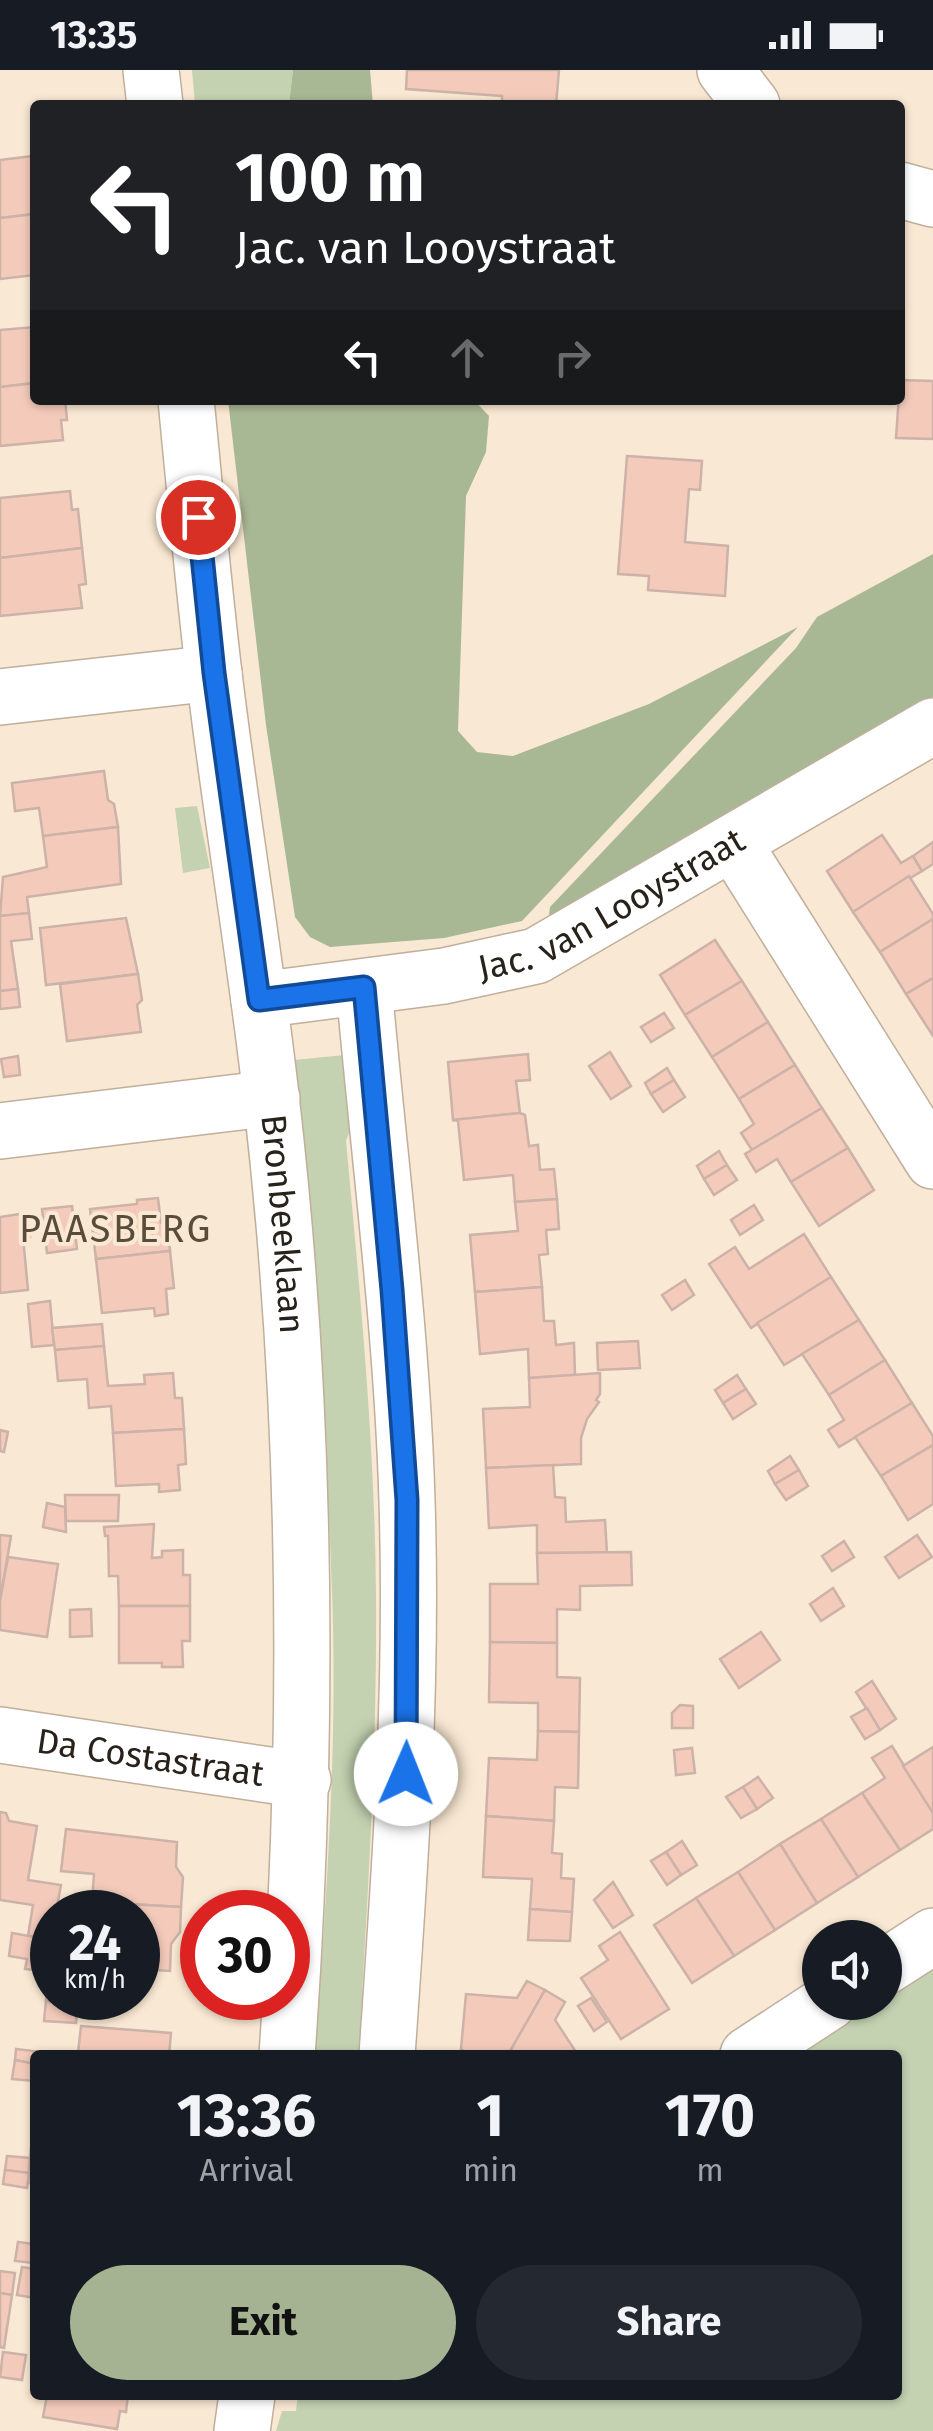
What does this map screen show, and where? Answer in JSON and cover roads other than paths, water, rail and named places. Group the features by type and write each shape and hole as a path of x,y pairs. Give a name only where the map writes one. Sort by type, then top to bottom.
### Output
{"street":[{"path":"152,70 155,100"},
{"path":"725,70 748,100"},
{"path":"905,191 933,199"},
{"name":"Bronbeeklaan","path":"187,405 214,673 272,1098 296,1421 304,1596 303,1780 287,2050"},
{"path":"0,697 214,673"},
{"name":"Jac. van Looystraat","path":"259,1000 444,976 536,956 933,726"},
{"path":"734,844 933,1161"},
{"path":"364,987 407,1500 405,1814 387,2050"},
{"path":"0,1131 272,1098"},
{"name":"Da Costastraat","path":"0,1735 303,1780"},
{"path":"902,1956 933,1936"},
{"path":"756,2050 802,2020"},
{"path":"242,2431 246,2400"}],"district":[{"name":"PAASBERG","path":"116,1229"}]}
